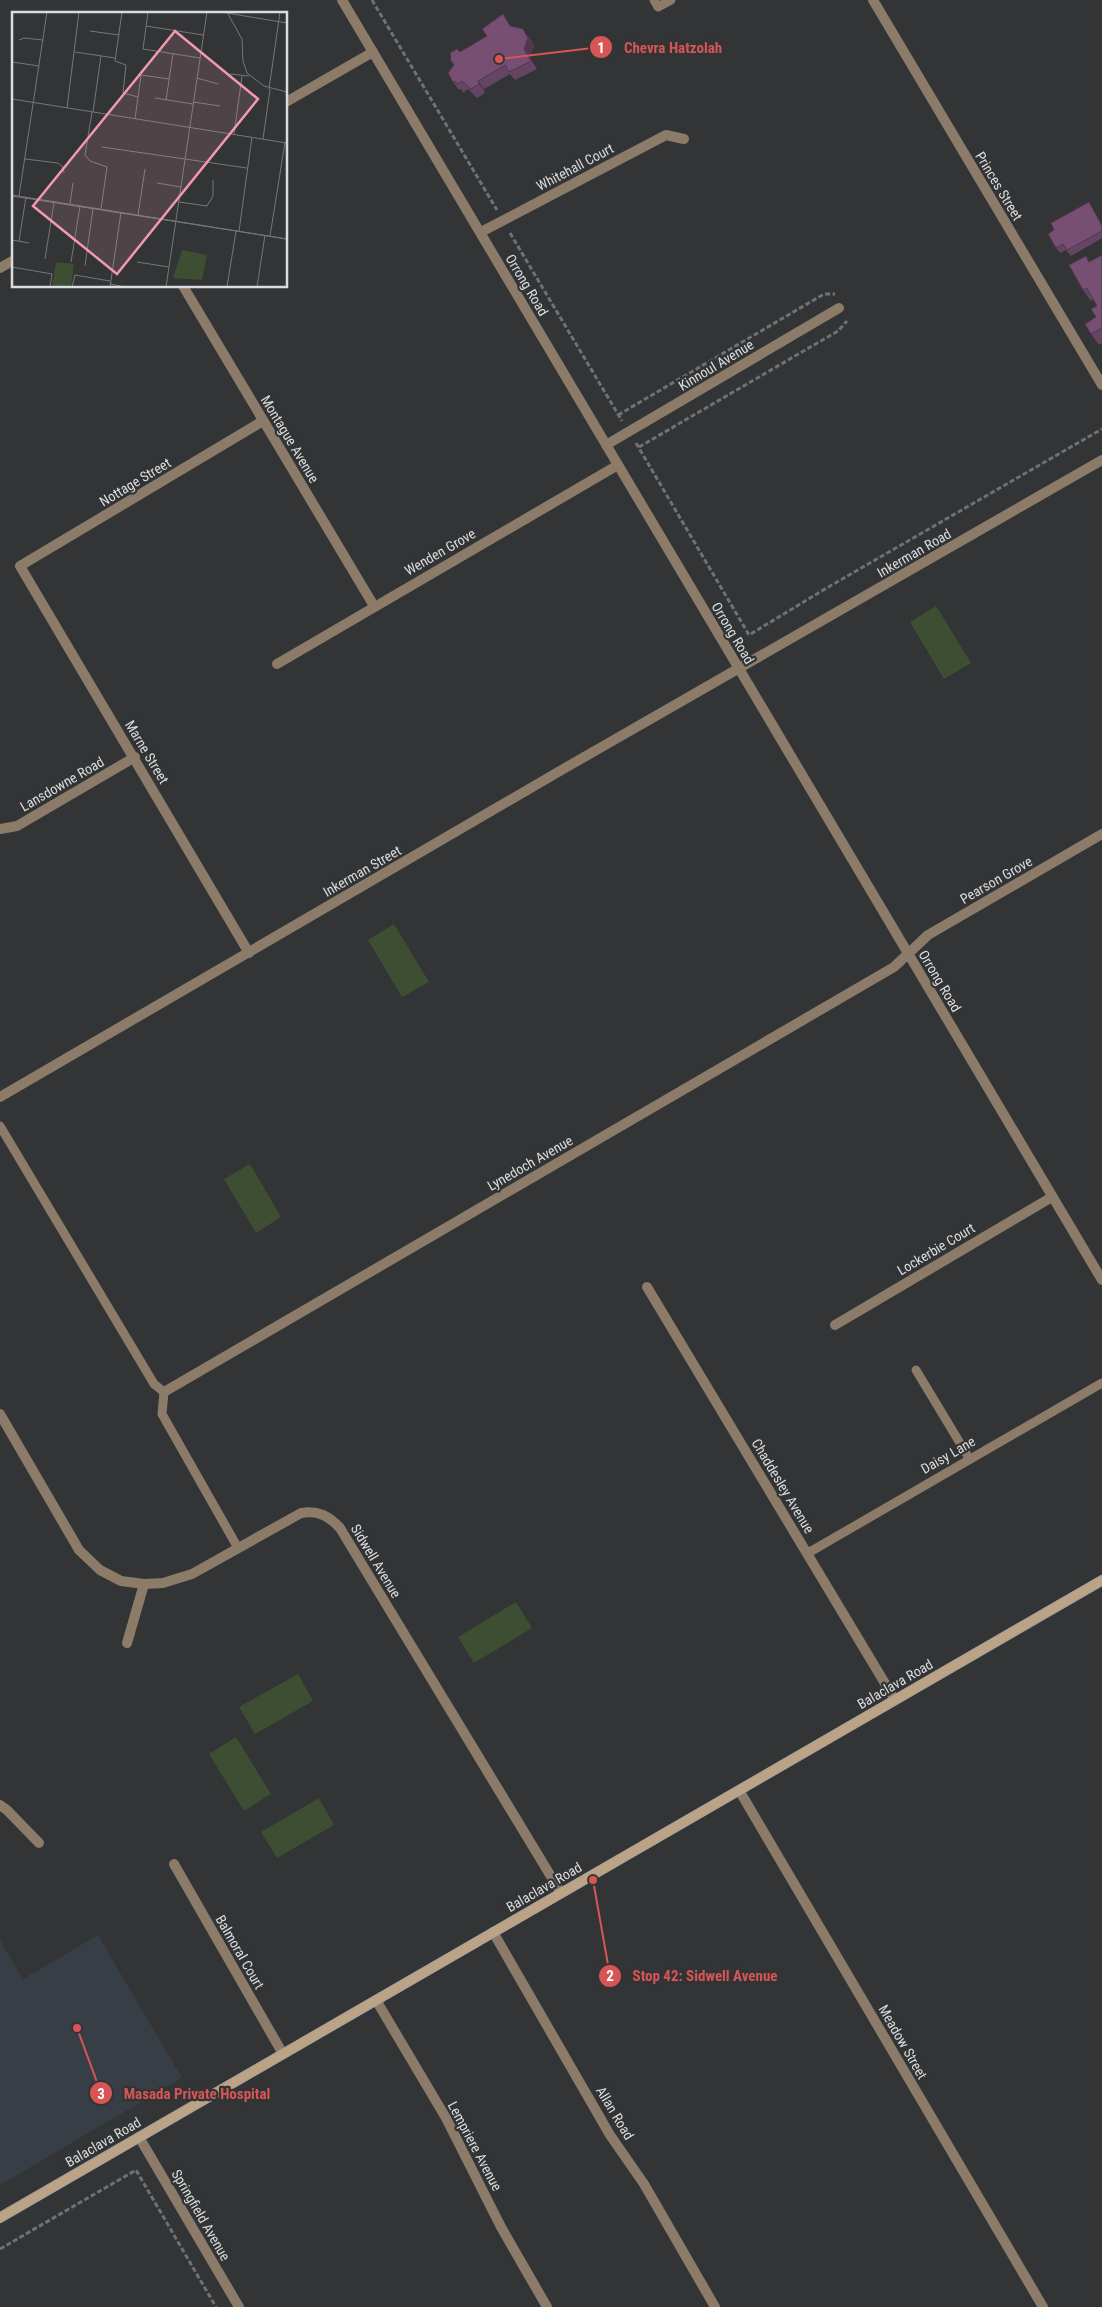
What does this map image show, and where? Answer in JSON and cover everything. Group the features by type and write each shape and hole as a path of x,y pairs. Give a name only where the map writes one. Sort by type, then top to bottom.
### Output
{"main road":[{"name":"Balaclava Road","path":"0,2218 1102,1580"}],"street":[{"name":"Orrong Road","path":"342,0 1102,1280"},
{"name":"Princes Street","path":"873,0 1102,385"},
{"path":"288,101 373,52"},
{"name":"Whitehall Court","path":"481,232 666,135 684,139"},
{"path":"0,268 12,261"},
{"name":"Montague Avenue","path":"185,288 374,606"},
{"name":"Kinnoul Avenue","path":"606,445 839,308"},
{"name":"Nottage Street","path":"20,566 263,421"},
{"name":"Inkerman Road","path":"738,668 1102,460"},
{"name":"Wenden Grove","path":"277,664 618,465"},
{"name":"Marne Street","path":"20,566 135,757 249,953"},
{"name":"Inkerman Street","path":"0,1097 738,668"},
{"name":"Lansdowne Road","path":"0,829 17,826 135,757"},
{"name":"Pearson Grove","path":"907,953 928,935 1102,834"},
{"name":"Lynedoch Avenue","path":"164,1392 894,967 907,953"},
{"name":"Lockerbie Court","path":"835,1325 1052,1197"},
{"name":"Chaddesley Avenue","path":"647,1288 895,1700"},
{"name":"Sidwell Avenue","path":"0,1414 84,1556 100,1570 121,1581 144,1584 163,1583 192,1574 302,1513 317,1512 333,1520 345,1536 561,1893"},
{"path":"127,1643 144,1584"},
{"name":"Meadow Street","path":"739,1790 1043,2307"},
{"path":"0,1805 39,1843"},
{"name":"Balmoral Court","path":"174,1864 283,2054"},
{"name":"Allan Road","path":"493,1932 610,2135 644,2184 715,2307"},
{"name":"Lempriere Avenue","path":"376,2000 446,2118 501,2227 547,2307"},
{"name":"Springfield Avenue","path":"139,2137 239,2307"}],"lane":[{"path":"654,0 658,7 670,0"},
{"path":"0,1126 154,1384 164,1392 162,1414 238,1548"},
{"path":"916,1370 970,1458"},
{"name":"Daisy Lane","path":"808,1553 1102,1383"}],"path":[{"path":"372,0 749,636 825,589 1102,429"},
{"path":"0,2249 136,2170 216,2307"}],"shaded area":[{"path":"98,1935 182,2078 0,2185 0,1940 23,1979"}],"green space":[{"path":"936,606 971,663 944,679 910,622"},
{"path":"394,924 429,982 402,997 368,940"},
{"path":"250,1164 281,1217 256,1233 224,1179"},
{"path":"516,1602 532,1628 474,1663 458,1637"},
{"path":"298,1674 313,1701 255,1734 239,1707"},
{"path":"236,1737 271,1794 244,1811 209,1754"},
{"path":"319,1798 334,1825 277,1858 261,1832"}],"building":[{"path":"503,14 510,26 523,29 528,38 524,49 531,61 509,72 505,65 478,81 479,84 471,89 462,81 457,84 455,81 453,82 448,73 454,65 450,59 450,53 457,49 460,52 487,36 482,29"},
{"path":"1089,202 1102,226 1102,231 1067,250 1063,244 1056,248 1048,234 1054,230 1051,223"},
{"path":"1102,255 1102,328 1091,334 1085,324 1096,317 1091,309 1097,306 1087,288 1083,290 1069,265 1086,256 1089,262"}],"tram line":[{"path":"0,2212 1102,1575"},
{"path":"0,2223 1102,1586"}],"place":[{"name":"Chevra Hatzolah","path":"499,59"},
{"name":"Stop 42: Sidwell Avenue","path":"593,1880"},
{"name":"Masada Private Hospital","path":"77,2028"}]}
